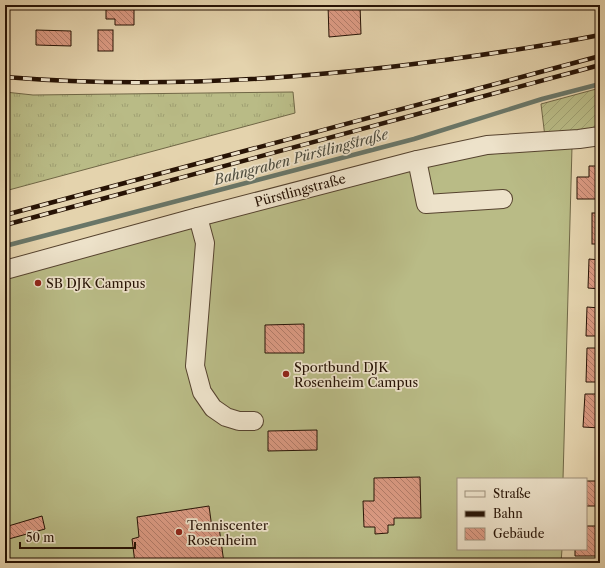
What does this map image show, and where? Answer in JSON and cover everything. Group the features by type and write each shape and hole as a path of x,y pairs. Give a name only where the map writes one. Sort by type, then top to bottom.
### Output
{"street":[{"name":"Pürstlingstraße","path":"5,270 198,217 417,160 487,145 579,140 600,136"},
{"path":"417,160 426,204 503,199"},
{"path":"198,217 204,243 195,366 200,386 202,392 213,408 226,417 240,421 254,422"}],"green space":[{"path":"600,88 600,130 545,137 541,104"},
{"path":"5,92 33,95 293,92 295,113 5,191"},
{"name":"Sportbund DJK Rosenheim Campus","path":"572,147 563,478 457,478 457,550 562,550 561,563 5,563 5,270 417,160"}],"building":[{"path":"106,5 134,5 134,25 115,25 115,19 106,19"},
{"path":"328,5 360,5 361,34 329,37"},
{"path":"36,30 71,31 71,46 36,45"},
{"path":"98,30 113,30 113,51 98,51"},
{"path":"589,166 600,166 600,199 577,199 577,177 589,177"},
{"path":"592,213 600,213 600,244 592,244"},
{"path":"589,259 600,260 600,289 588,288"},
{"path":"587,307 600,308 600,336 586,336"},
{"path":"304,324 304,353 265,353 265,325"},
{"path":"587,348 600,348 600,382 586,382"},
{"path":"585,394 600,394 600,428 583,427"},
{"path":"317,430 317,450 268,451 268,431"},
{"path":"420,477 421,518 394,518 394,525 388,525 388,533 375,534 375,527 364,527 363,501 374,501 374,478"},
{"path":"587,481 600,481 600,506 587,506"},
{"name":"Tenniscenter Rosenheim","path":"209,506 212,528 219,527 224,563 135,563 132,539 139,537 137,517"},
{"path":"42,516 45,529 5,540 5,527"},
{"path":"587,526 600,526 600,556 575,556 575,550 587,550"}],"waterway":[{"name":"Bahngraben Pürstlingstraße","path":"5,246 414,139 542,99 600,84"}],"railway":[{"path":"5,77 60,81 115,82 170,82 280,77 335,73 445,60 523,49 600,35"},
{"path":"5,215 600,56"},
{"path":"5,225 600,65"}],"place":[{"name":"SB DJK Campus","path":"38,283"},
{"name":"Sportbund DJK Rosenheim Campus","path":"286,374"},
{"name":"Tenniscenter Rosenheim","path":"179,532"}]}
